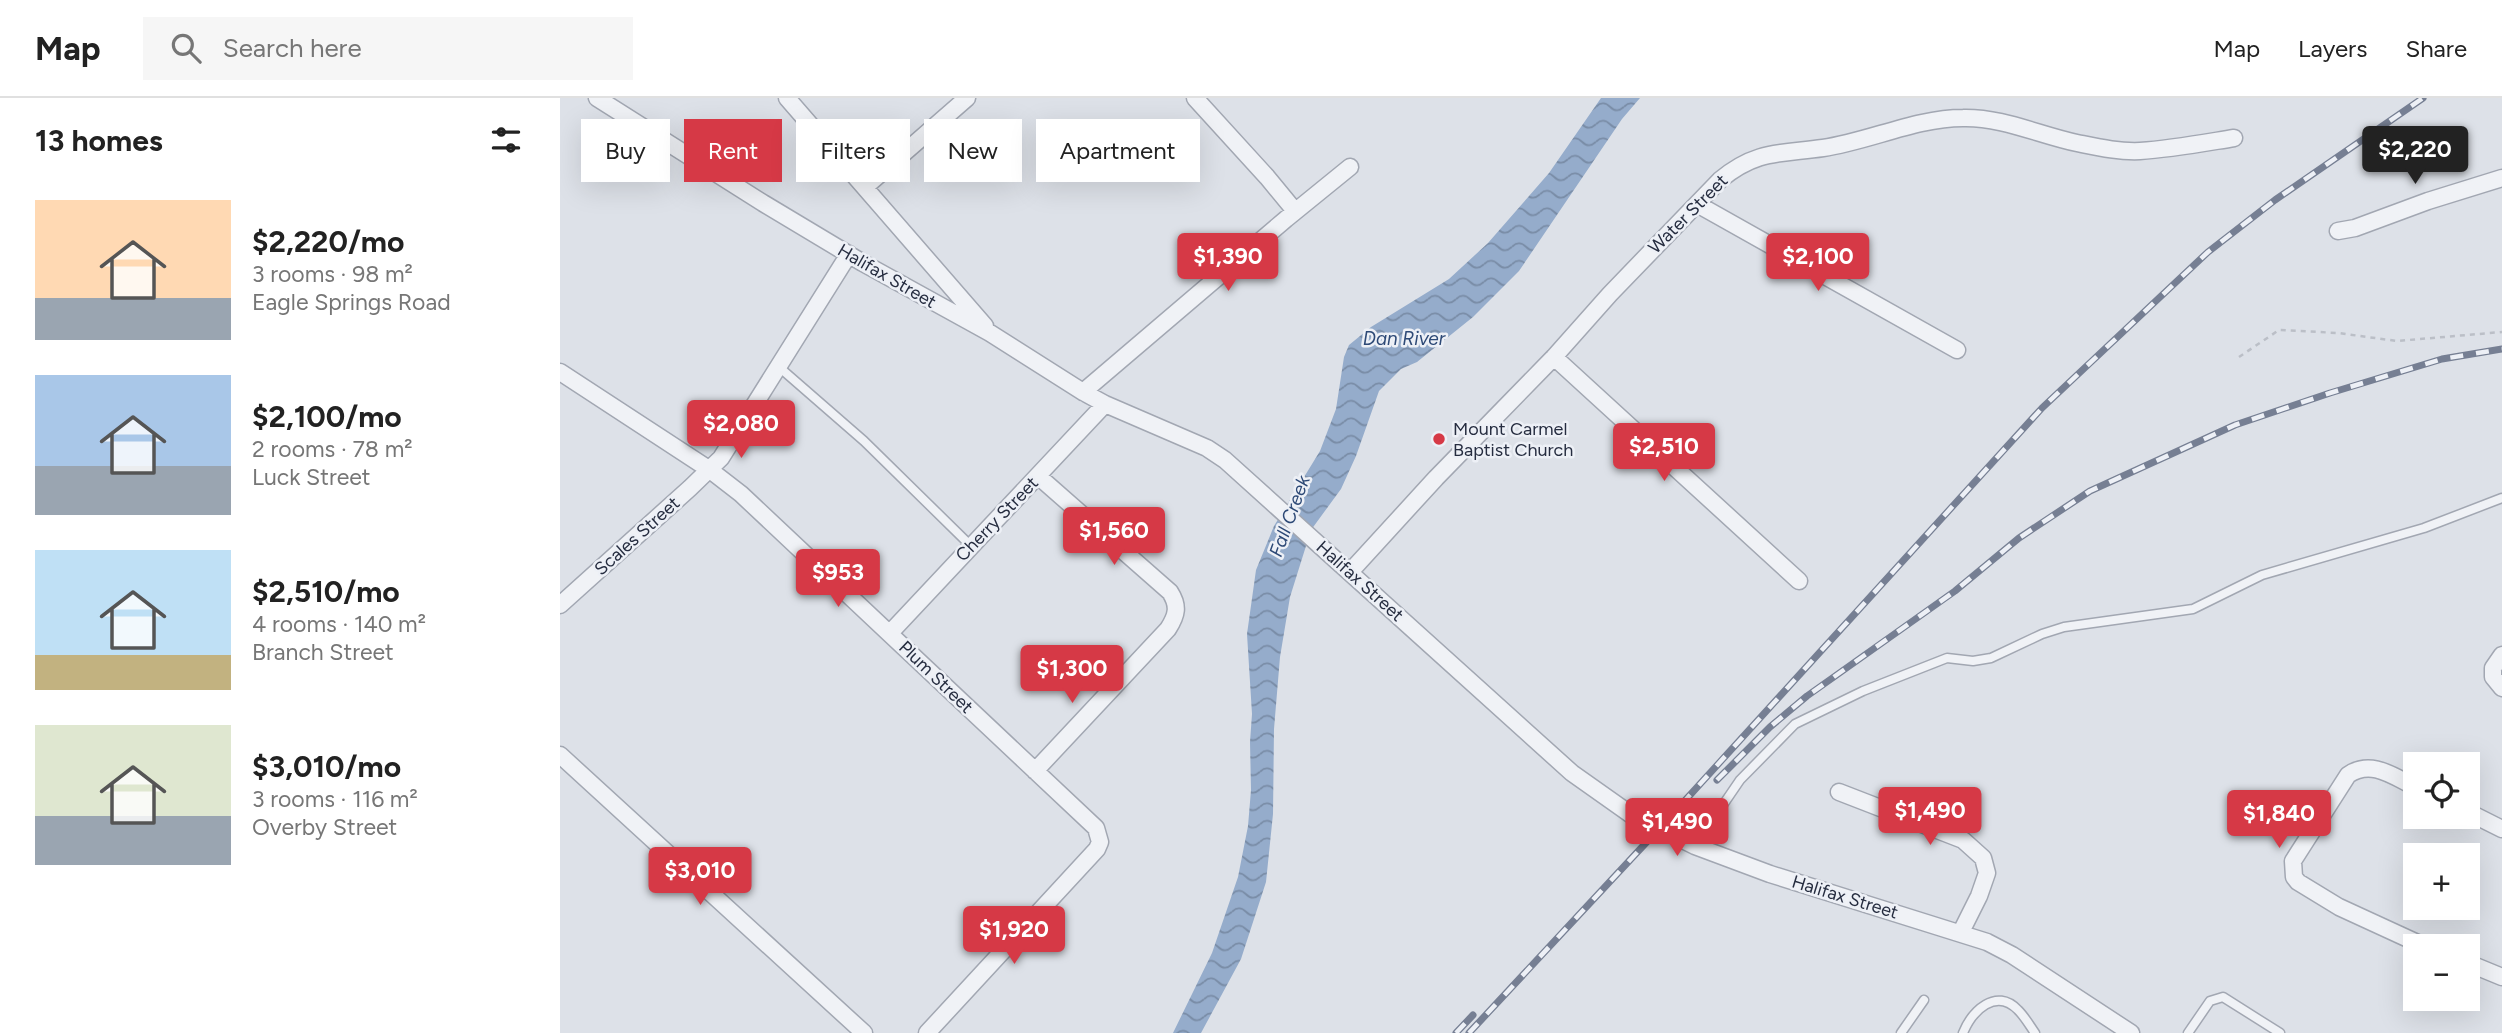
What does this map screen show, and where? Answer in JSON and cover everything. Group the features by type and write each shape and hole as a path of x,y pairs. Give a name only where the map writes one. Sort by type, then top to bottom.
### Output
{"street":[{"name":"Halifax Street","path":"597,98 849,254 990,333 1083,392 1207,448 1225,460 1572,773 1630,814 1695,846 1770,874 1987,942 2131,1033"},
{"path":"787,98 947,279 990,333"},
{"path":"865,187 967,98"},
{"path":"1195,98 1295,211"},
{"name":"Water Street","path":"1350,572 1697,204 1727,174 1754,158 1771,153 1857,141 1939,120 1964,117 2015,126 2075,142 2138,151 2234,138"},
{"path":"1083,392 1350,167"},
{"path":"2338,231 2355,228 2502,177"},
{"path":"1697,204 1957,350"},
{"name":"Scales Street","path":"560,605 721,458 849,254"},
{"path":"1554,357 1799,581"},
{"name":"Plum Street","path":"560,372 710,470 740,494 1096,828 1100,835 1097,849 927,1033"},
{"name":"Cherry Street","path":"890,633 1105,404"},
{"path":"1035,771 1175,619 1177,610 1170,592 1038,476"},
{"path":"2502,655 2493,668 2493,677 2502,688"},
{"path":"560,755 864,1033"},
{"path":"2403,780 2378,768 2368,767 2348,775 2293,862 2292,869 2298,882 2339,907 2403,936"},
{"path":"1839,792 1963,840 1983,858 1987,873 1961,932"},
{"path":"2480,818 2502,829"},
{"path":"2480,968 2502,977"}],"lane":[{"path":"779,367 864,441 971,546"},
{"path":"1695,846 1740,780 1795,724 1863,691 1947,658 1973,661 1991,658 2042,634 2064,627 2193,609 2262,575 2424,528 2502,498"},
{"path":"2189,1033 2210,1001 2223,997 2280,1033"},
{"path":"1901,1033 1924,1000"},
{"path":"1963,1033 1979,1007 1997,1001 2008,1003 2018,1010 2035,1033"}],"path":[{"path":"2238,357 2278,330 2338,333 2396,341 2502,332"}],"water":[{"name":"Dan River","path":"1601,98 1640,98 1622,119 1519,271 1473,317 1417,362 1401,369 1379,391 1341,489 1311,530 1290,597 1280,657 1274,729 1273,814 1266,882 1241,959 1201,1033 1173,1033 1212,953 1238,877 1248,826 1252,714 1247,634 1256,570 1274,526 1320,451 1336,409 1344,357 1349,345 1371,327 1449,279 1488,243 1549,173"}],"railway":[{"path":"1469,1033 1670,817 2042,408 2208,252 2275,200 2423,98"},
{"path":"1717,780 1770,727 1807,696 1955,591 2019,538 2090,491 2235,425 2442,359 2502,349"},
{"path":"1456,1033 1473,1015"}],"place":[{"name":"Mount Carmel Baptist Church","path":"1439,439"}],"water label":[{"name":"Fall Creek","path":"1289,516"}]}
